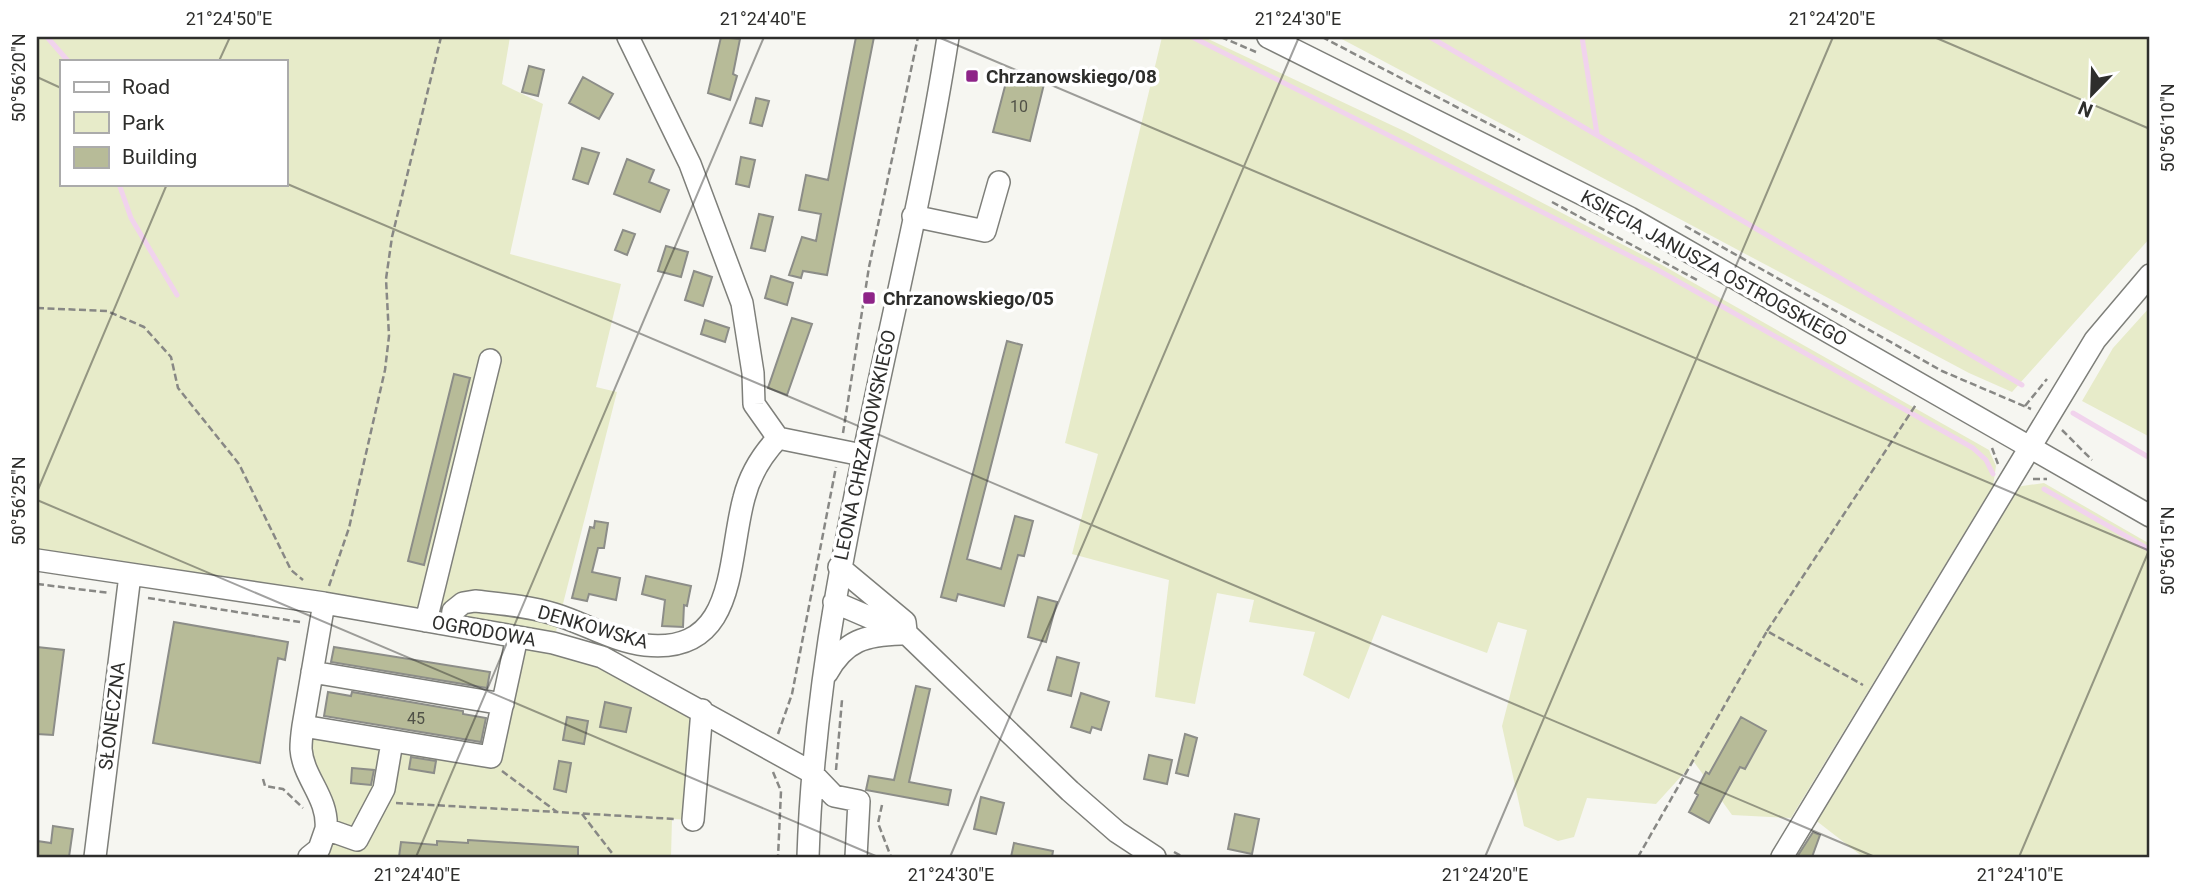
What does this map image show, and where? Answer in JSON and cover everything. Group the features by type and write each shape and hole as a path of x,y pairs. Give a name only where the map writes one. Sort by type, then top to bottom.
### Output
{"street":[{"path":"628,37 690,164 743,303 753,373 754,404 778,438 862,455"},
{"name":"LEONA CHRZANOWSKIEGO","path":"808,857 811,772 839,567 948,37"},
{"name":"KSIĘCIA JANUSZA OSTROGSKIEGO","path":"1268,37 1630,218 2150,516"},
{"path":"913,216 985,231 999,182"},
{"path":"1782,857 2046,417 2095,340 2150,275"},
{"path":"426,621 490,360"},
{"name":"DENKOWSKA","path":"451,625 453,611 463,603 475,601 552,613 643,645 667,646 690,641 705,631 724,599 744,496 760,458 778,438"},
{"name":"OGRODOWA","path":"37,561 129,585 324,603 517,637 602,657 811,772 834,796"},
{"path":"839,567 905,622 906,633"},
{"name":"SŁONECZNA","path":"95,857 129,585"},
{"path":"834,602 906,633 1070,790 1117,832 1155,857"},
{"path":"309,857 319,849 327,829 328,815 301,750 324,603"},
{"path":"822,683 836,657 856,639 906,633"},
{"path":"303,726 491,757 517,637"},
{"path":"312,672 503,704"},
{"path":"693,820 702,710"},
{"path":"327,829 358,841 384,789 392,742"},
{"path":"834,796 859,801 856,857"}],"path":[{"path":"37,308 107,311 144,327 171,357 178,388 239,464 291,570 324,603 349,528 385,370 388,336 386,279 392,237 441,37"},
{"path":"778,857 781,790 773,773 774,751 792,694 840,450 869,267 918,37"},
{"path":"1322,37 1527,144"},
{"path":"1549,200 1707,286"},
{"path":"1685,226 1942,371 2046,417 2092,460"},
{"path":"1638,857 1767,631 1917,402 1928,409"},
{"path":"1991,446 2001,471"},
{"path":"37,584 129,585 321,625"},
{"path":"1767,631 1879,694"},
{"path":"834,796 843,691"},
{"path":"491,757 502,770 557,812"},
{"path":"263,779 265,786 283,789 327,829"},
{"path":"376,801 693,820"},
{"path":"882,805 878,823 891,857"},
{"path":"582,814 615,857"}],"green space":[{"path":"37,37 510,37 502,84 543,104 510,254 621,284 596,387 617,392 553,643 702,710 693,820 672,819 671,857 299,857 326,829 303,726 491,757 517,637 37,560"},
{"path":"1162,37 1204,37 1404,131 1662,265 1989,450 1996,466 1993,486 1791,818 1732,815 1694,762 1656,804 1587,798 1574,837 1558,841 1524,826 1502,726 1527,630 1498,622 1487,653 1382,615 1349,699 1303,675 1315,632 1249,622 1254,600 1217,593 1195,704 1155,697 1169,580 1072,554 1098,454 1065,443"},
{"path":"1338,37 2150,37 2150,238 2012,392 1969,373"},
{"path":"2150,307 2150,437 2082,401 2113,348"},
{"path":"2044,483 2150,544 2150,857 1863,857 1814,819 2008,492 2022,486"}],"building":[{"path":"721,37 740,39 733,74 737,76 730,100 708,93"},
{"path":"856,37 874,37 827,275 803,271 801,278 789,275 802,237 816,241 821,214 799,210 806,175 828,180"},
{"path":"529,66 544,70 538,96 522,92"},
{"path":"1009,71 1045,80 1030,141 993,132"},
{"path":"583,77 613,94 599,119 569,103"},
{"path":"756,98 769,101 762,126 750,123"},
{"path":"582,148 599,153 588,184 573,179"},
{"path":"741,157 755,160 749,187 736,184"},
{"path":"627,159 654,170 649,182 669,190 660,212 614,194"},
{"path":"759,214 773,217 765,251 751,248"},
{"path":"623,230 635,234 627,255 615,250"},
{"path":"666,246 688,252 681,277 658,271"},
{"path":"694,271 712,277 703,306 685,300"},
{"path":"771,276 793,283 787,305 765,298"},
{"path":"792,318 812,324 787,395 768,388"},
{"path":"705,320 729,328 725,342 701,334"},
{"path":"1007,341 1022,345 967,559 1001,569 1015,516 1033,521 1024,556 1018,555 1004,606 958,594 956,601 941,597"},
{"path":"454,374 470,378 424,565 408,561"},
{"path":"595,521 608,523 604,548 598,548 592,572 620,578 616,600 589,594 587,601 572,598 590,527 594,528"},
{"path":"646,576 691,586 687,606 684,605 683,627 662,626 665,600 642,594"},
{"path":"1038,597 1057,602 1046,642 1028,637"},
{"path":"174,622 288,642 285,660 278,658 260,763 153,743"},
{"path":"37,647 64,650 53,735 37,734"},
{"path":"334,647 490,672 487,688 331,662"},
{"path":"1057,657 1079,663 1071,696 1048,690"},
{"path":"916,686 930,689 909,782 951,790 948,805 866,790 869,776 894,780"},
{"path":"328,692 351,696 352,692 463,711 463,714 486,718 481,742 324,716"},
{"path":"1081,693 1109,702 1101,730 1092,727 1090,733 1071,727"},
{"path":"605,702 631,708 626,732 600,727"},
{"path":"567,717 588,721 584,744 563,740"},
{"path":"1741,717 1766,731 1745,769 1740,767 1709,823 1689,812 1706,772 1709,774"},
{"path":"1185,734 1197,738 1188,776 1176,773"},
{"path":"1149,755 1172,760 1167,784 1144,779"},
{"path":"411,757 436,761 434,773 409,769"},
{"path":"559,761 571,763 566,792 554,789"},
{"path":"352,768 374,770 371,785 351,783"},
{"path":"981,797 1004,803 996,834 974,829"},
{"path":"1235,814 1259,819 1252,854 1228,849"},
{"path":"53,826 73,829 69,857 37,857 37,841 51,843"},
{"path":"1813,832 1820,835 1812,857 1797,857"},
{"path":"468,840 578,847 578,857 399,857 401,842 437,845 437,841 468,843"},
{"path":"1014,843 1053,851 1052,857 1011,857"}],"waterway":[{"path":"47,37 67,60"},
{"path":"1192,37 1656,269 1973,448 1986,460 1993,474"},
{"path":"1430,37 2022,385"},
{"path":"1582,37 1597,134"},
{"path":"120,186 131,218 177,295"},
{"path":"2073,413 2150,458"},
{"path":"2044,489 2150,550"}],"place":[{"name":"Chrzanowskiego/08","path":"972,76"},
{"name":"Chrzanowskiego/05","path":"869,298"}]}
